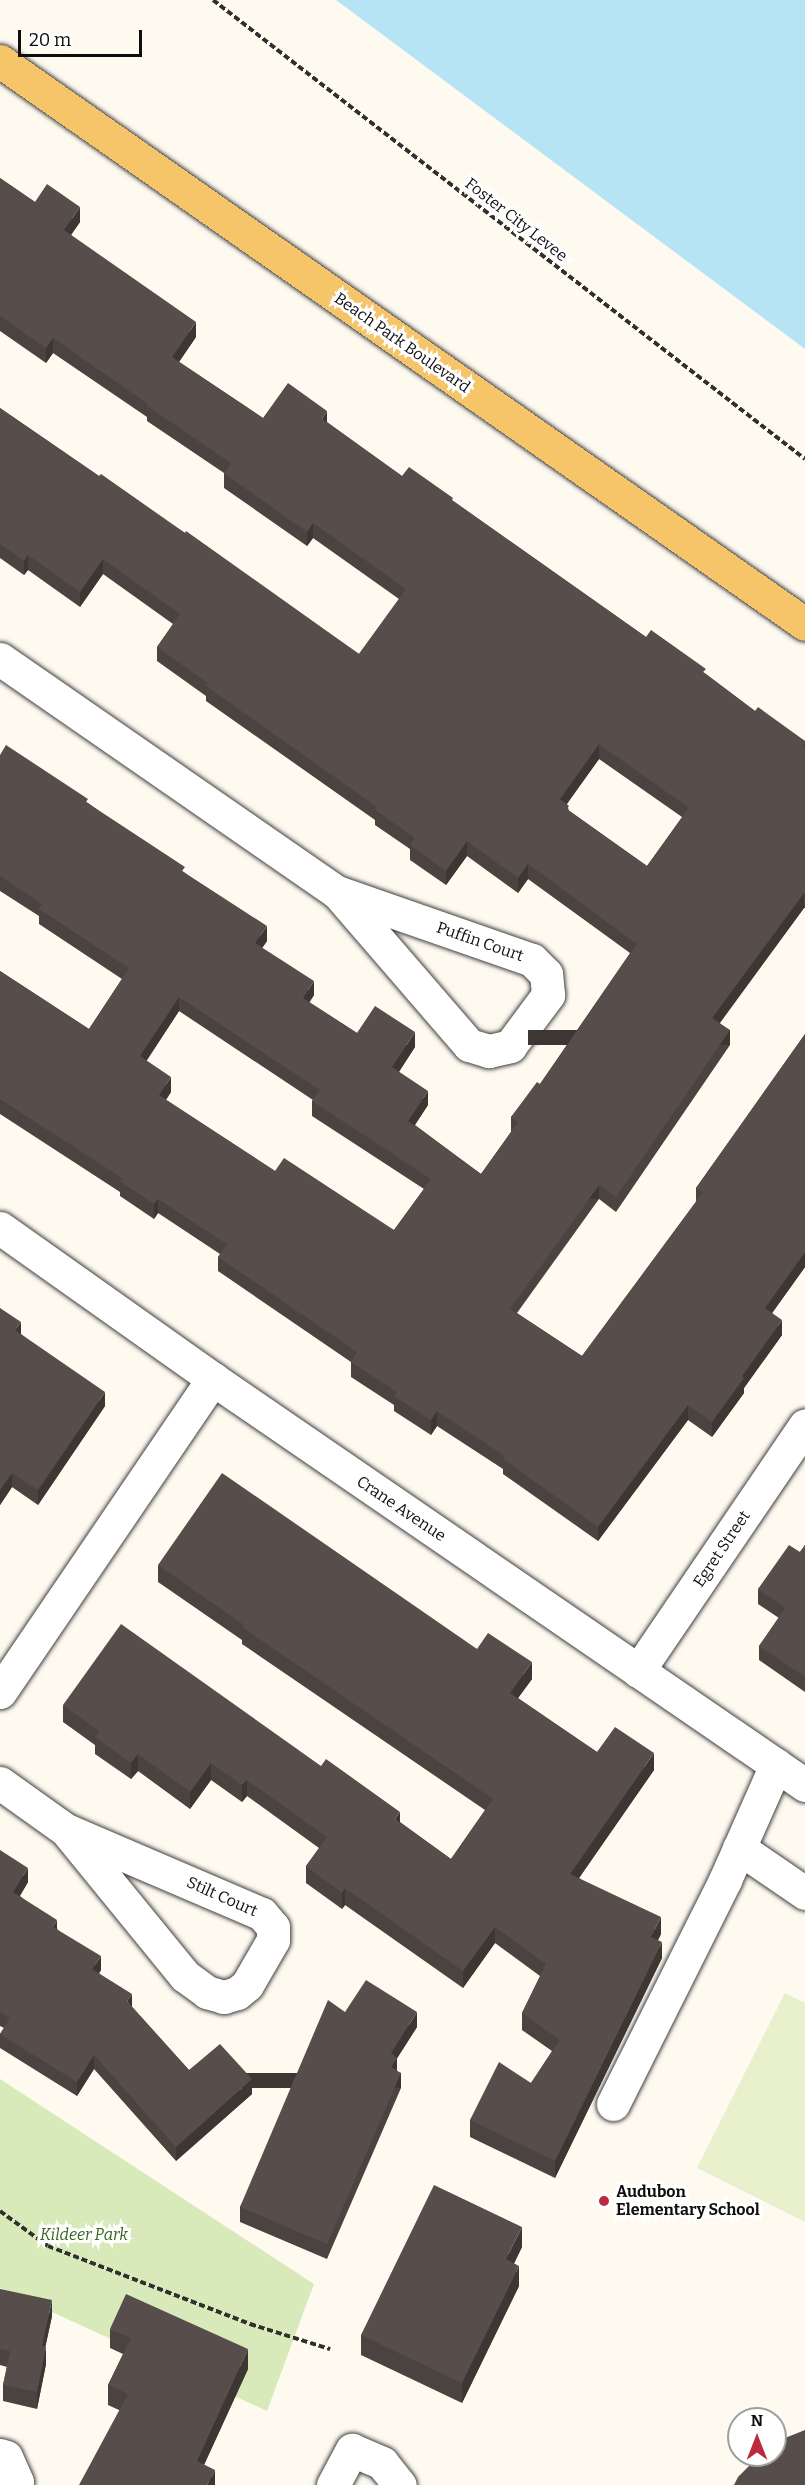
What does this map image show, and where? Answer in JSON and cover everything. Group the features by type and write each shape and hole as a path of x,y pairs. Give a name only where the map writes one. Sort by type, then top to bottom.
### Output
{"main road":[{"name":"Beach Park Boulevard","path":"0,61 805,624"}],"street":[{"name":"Puffin Court","path":"0,659 337,892 469,1045 489,1052 510,1046 548,995 546,974 532,960 337,892"},
{"name":"Crane Avenue","path":"0,1228 213,1379 805,1785"},
{"path":"0,1692 213,1379"},
{"name":"Egret Street","path":"638,1671 805,1425"},
{"path":"613,2104 725,1880 776,1765"},
{"name":"Stilt Court","path":"0,1783 66,1830 262,1914 273,1927 273,1940 247,1985 237,1993 224,1997 207,1992 185,1976 66,1830"},
{"path":"739,1848 805,1893"},
{"path":"333,2485 352,2450 382,2463 400,2485"},
{"path":"0,2455 6,2457 17,2481 15,2485"}],"path":[{"name":"Foster City Levee","path":"213,0 805,459"},
{"path":"0,2211 48,2246 250,2324 330,2349"}],"green space":[{"path":"785,1993 805,2003 805,2222 697,2168"},
{"name":"Kildeer Park","path":"0,2079 314,2284 267,2411 0,2288"}],"water":[{"path":"336,0 805,0 805,349"}],"building":[{"path":"0,178 35,202 47,184 80,207 64,230 196,322 172,357 263,418 288,383 327,411 322,419 402,476 409,467 646,637 651,630 706,669 703,672 755,711 758,707 805,741 803,747 805,748 805,894 712,1018 730,1030 616,1197 599,1185 510,1309 582,1356 703,1192 696,1188 805,1034 805,1252 765,1308 782,1320 712,1422 688,1405 598,1527 503,1459 505,1456 437,1411 431,1420 394,1396 397,1392 351,1362 357,1352 218,1257 227,1244 158,1199 154,1204 120,1181 122,1178 0,1099 0,971 89,1029 129,968 39,909 42,904 0,876 0,755 6,745 88,799 86,802 185,867 182,871 267,926 255,943 314,981 303,998 357,1033 375,1006 415,1032 392,1067 428,1091 408,1121 481,1174 518,1122 511,1117 537,1082 540,1084 637,944 528,864 518,878 467,841 446,871 410,845 415,838 375,810 377,807 206,686 208,683 157,647 180,614 103,559 80,592 28,555 24,561 0,544 0,408 99,476 101,474 185,533 186,531 359,654 406,589 313,523 307,532 224,473 231,463 53,338 46,348 0,316","holes":["599,744 689,808 647,866 567,809 569,806 560,799","179,997 320,1090 312,1101 431,1179 394,1230 284,1158 275,1171 159,1095 171,1077 140,1056"]},
{"path":"0,1308 21,1322 15,1330 105,1392 38,1490 12,1473 0,1490"},
{"path":"222,1473 477,1649 488,1633 532,1662 510,1693 597,1752 615,1727 654,1753 570,1874 661,1917 651,1937 662,1942 555,2161 470,2120 499,2062 531,2083 560,2040 522,2013 546,1964 495,1927 463,1971 345,1888 342,1893 306,1866 327,1837 247,1780 242,1785 211,1763 190,1792 138,1754 131,1763 95,1737 99,1731 63,1705 121,1624 321,1766 326,1759 400,1812 395,1819 451,1859 493,1799 242,1627 244,1625 158,1565"},
{"path":"789,1545 800,1552 805,1545 805,1677 759,1646 785,1608 758,1589"},
{"path":"0,1850 28,1868 13,1892 57,1920 53,1927 101,1956 92,1969 132,1994 127,2001 189,2070 220,2044 252,2079 176,2147 94,2055 77,2082 0,2034 10,2018 0,2012"},
{"path":"366,1980 417,2012 391,2053 397,2058 391,2067 401,2073 327,2244 240,2207 328,2000 345,2012"},
{"path":"434,2185 522,2227 506,2259 519,2266 462,2383 361,2335"},
{"path":"0,2289 52,2300 42,2346 46,2347 37,2392 3,2385 10,2351 0,2349"},
{"path":"126,2294 248,2349 197,2461 215,2470 207,2485 79,2485 128,2394 108,2385 131,2338 110,2329"},
{"path":"805,2430 805,2485 734,2485 748,2467 787,2467 787,2437"}],"place":[{"name":"Audubon Elementary School","path":"604,2201"}]}
